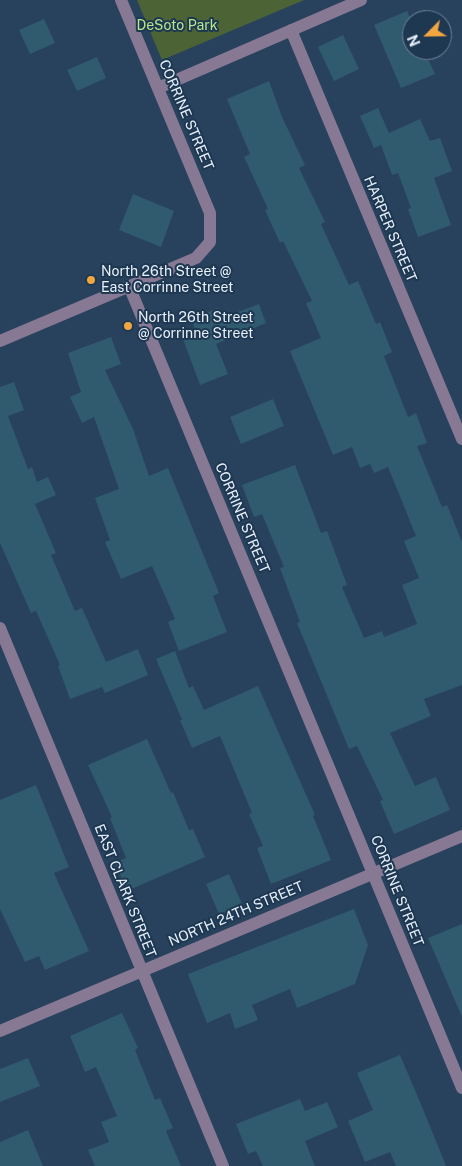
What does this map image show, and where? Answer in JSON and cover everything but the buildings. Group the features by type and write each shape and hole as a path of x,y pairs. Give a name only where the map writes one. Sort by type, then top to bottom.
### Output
{"street":[{"name":"CORRINE STREET","path":"121,0 210,213 210,242 196,258 129,286 462,1088"},
{"path":"158,88 361,0"},
{"name":"HARPER STREET","path":"291,30 462,439"},
{"path":"0,341 129,286"},
{"name":"EAST CLARK STREET","path":"0,628 223,1166"},
{"name":"NORTH 24TH STREET","path":"0,1031 462,836"}],"green space":[{"name":"DeSoto Park","path":"137,0 304,0 162,60"}],"place":[{"name":"North 26th Street @ East Corrinne Street","path":"91,280"},
{"name":"North 26th Street @ Corrinne Street","path":"128,326"}]}
